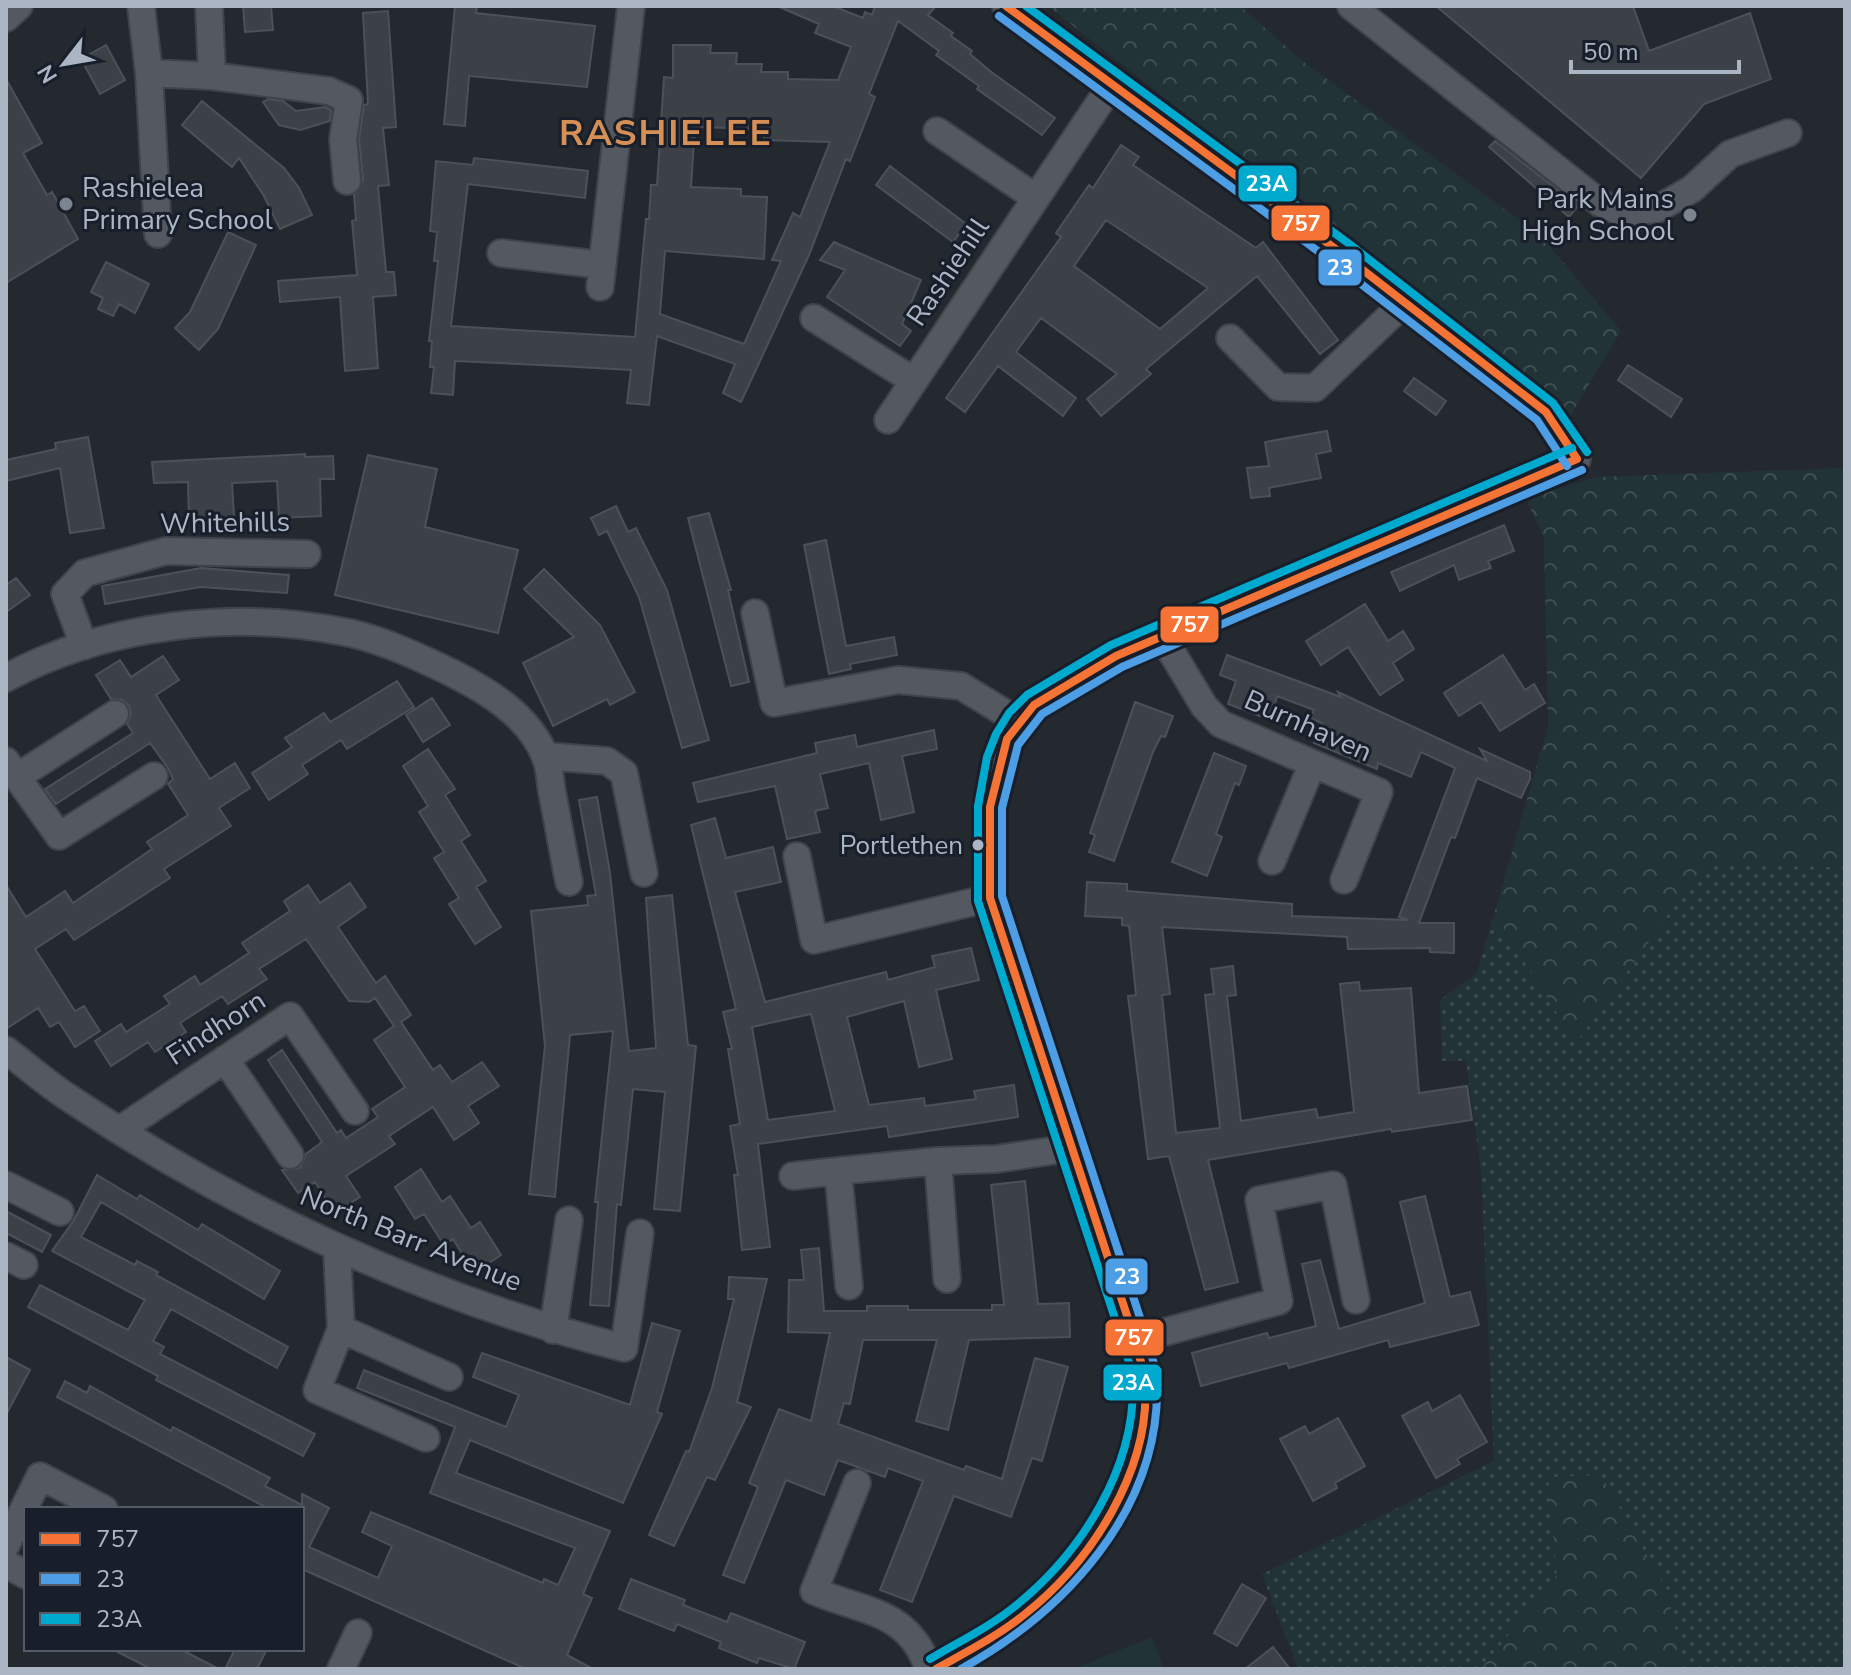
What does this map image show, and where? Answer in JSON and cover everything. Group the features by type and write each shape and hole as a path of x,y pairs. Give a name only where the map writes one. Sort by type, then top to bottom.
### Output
{"street":[{"path":"6,18 19,6"},
{"path":"141,6 149,73 158,234"},
{"path":"209,6 212,76"},
{"path":"501,253 601,276 631,6"},
{"path":"936,1669 989,1639 1038,1603 1079,1558 1114,1508 1136,1462 1146,1386 1135,1340 990,898 986,843 999,762 1018,721 1048,695 1162,636 1577,459 1546,412 1405,302 1006,6"},
{"path":"1351,6 1600,203 1621,212 1640,214 1674,201 1730,154 1788,133"},
{"path":"149,73 212,76 329,91 349,100 343,139 347,181"},
{"name":"Rashiehill","path":"888,420 1112,84"},
{"path":"937,131 1036,198"},
{"path":"1230,338 1278,387 1315,388 1405,302"},
{"path":"814,318 914,381"},
{"name":"Whitehills","path":"84,646 65,594 85,573 166,551 307,554"},
{"path":"755,613 774,703 898,680 961,686 1018,721"},
{"path":"6,678 84,646 173,626 279,623 351,633 429,662 502,701 526,727 545,756 569,882"},
{"name":"Burnhaven","path":"1162,636 1204,706 1221,724 1379,792 1344,880"},
{"path":"115,714 12,769 59,836 154,776"},
{"path":"545,756 607,761 624,773 644,873"},
{"path":"1272,861 1312,765"},
{"path":"797,856 814,940 990,898"},
{"name":"Findhorn","path":"121,1129 290,1016 355,1111"},
{"path":"225,1059 290,1155"},
{"name":"North Barr Avenue","path":"10,1062 196,1176 337,1249 553,1330 624,1348 640,1233"},
{"path":"793,1176 938,1161 996,1159 1071,1148"},
{"path":"938,1161 947,1279"},
{"path":"838,1171 849,1286"},
{"path":"6,1185 60,1212"},
{"path":"1135,1340 1279,1301 1259,1200 1333,1185 1356,1300"},
{"path":"553,1330 569,1220"},
{"path":"337,1249 341,1329 317,1390 426,1438"},
{"path":"341,1329 449,1377"},
{"path":"25,1507 40,1476 100,1507"},
{"path":"857,1483 814,1591 859,1610 881,1614 912,1634 929,1669"},
{"path":"6,1545 24,1508"},
{"path":"6,1564 24,1574"},
{"path":"341,1669 358,1633"}],"green space":[{"path":"1048,6 1240,6 1305,63 1541,236 1621,331 1570,416"},
{"path":"1845,468 1845,867 1704,865 1576,1043 1503,928 1491,925 1548,726 1544,538 1526,499 1596,477"},
{"path":"1704,864 1845,867 1845,1669 1684,1669 1667,1590 1549,1478 1557,1575 1481,1669 1298,1669 1262,1574 1494,1461 1481,1171 1466,1061 1442,1061 1440,1000 1477,973 1491,925 1503,928 1576,1042"},
{"path":"1601,1475 1667,1590 1684,1669 1481,1669 1557,1575 1548,1477"},
{"path":"1152,1637 1164,1669 1073,1669"}],"building":[{"path":"243,6 271,6 273,30 245,32"},
{"path":"455,6 477,6 476,13 595,26 587,87 469,76 465,126 444,124"},
{"path":"777,6 833,6 863,18 865,12 872,15 875,6 936,6 928,15 953,33 951,36 972,51 970,54 990,71 1055,118 1042,135 977,89 979,86 936,55 939,51 898,21 869,94 875,97 850,161 846,159 809,255 741,402 723,393 735,364 657,336 649,405 627,403 631,370 560,366 455,361 453,395 431,393 434,367 430,367 432,341 429,341 438,261 434,261 437,232 430,231 436,161 473,165 474,158 588,171 585,198 468,184 451,326 635,337 646,219 649,219 651,185 657,185 664,77 673,78 673,45 711,45 710,53 737,53 736,64 762,64 761,72 788,72 788,79 838,80 851,47 815,33 819,24","holes":["695,127 764,129 764,140 830,142 800,217 793,213 772,260 781,261 744,344 660,314 665,251 764,259 767,197 741,196 741,189 691,187"]},
{"path":"1436,6 1633,6 1649,51 1750,13 1771,79 1704,104 1641,178"},
{"path":"388,11 396,127 383,128 389,185 378,186 386,272 394,272 396,295 373,297 378,368 345,371 340,297 280,302 278,281 357,275 352,221 356,220 354,195 363,180 359,139 364,105 368,104 363,13"},
{"path":"106,45 125,80 100,94 81,59"},
{"path":"6,79 42,143 23,153 47,195 52,192 78,239 6,283"},
{"path":"268,99 283,101 296,111 325,107 331,110 330,121 300,130 279,125 263,102"},
{"path":"202,101 284,168 299,188 312,215 280,229 264,196 239,158 232,167 182,125"},
{"path":"1495,141 1578,206 1569,217 1489,147"},
{"path":"1121,145 1139,157 1133,165 1256,248 1263,242 1338,340 1320,354 1257,276 1146,369 1151,374 1101,416 1087,399 1117,374 1041,318 1016,352 1076,398 1063,416 998,366 965,412 946,398 1061,237 1056,233 1089,185 1093,188","holes":["1106,220 1208,288 1160,329 1074,266"]},
{"path":"890,166 966,224 953,242 876,185"},
{"path":"228,232 256,245 218,329 199,350 175,328 190,312"},
{"path":"834,242 921,280 902,324 911,331 900,346 827,297 845,270 820,260"},
{"path":"106,262 149,284 135,313 119,304 113,316 98,309 103,298 91,292"},
{"path":"1628,365 1682,399 1671,417 1618,380"},
{"path":"1414,378 1446,401 1436,415 1404,391"},
{"path":"1327,431 1331,451 1316,454 1321,478 1269,488 1270,496 1251,498 1247,468 1269,466 1265,442"},
{"path":"88,437 104,528 70,533 60,468 6,481 6,460 56,449 55,443"},
{"path":"305,454 305,457 333,456 334,479 320,479 321,516 279,518 277,481 232,483 234,517 189,519 188,482 154,483 152,462"},
{"path":"368,455 437,469 425,527 518,550 498,633 335,595"},
{"path":"616,506 628,532 636,528 667,590 709,740 682,748 639,597 607,531 599,535 591,518"},
{"path":"709,513 731,590 728,590 749,682 731,686 688,518"},
{"path":"1504,525 1514,551 1488,561 1491,568 1459,580 1454,565 1400,591 1391,572"},
{"path":"826,540 846,646 894,637 897,655 850,664 851,669 829,674 804,545"},
{"path":"201,568 289,575 287,593 200,587 105,604 102,586"},
{"path":"544,569 600,625 635,692 610,705 607,699 553,726 523,663 574,637 524,589"},
{"path":"16,578 30,595 6,612 6,585"},
{"path":"1365,604 1388,641 1403,631 1414,649 1393,663 1403,680 1380,695 1348,647 1321,665 1306,641"},
{"path":"1227,655 1341,697 1338,692 1487,761 1480,749 1530,772 1530,779 1521,798 1477,778 1455,838 1451,837 1419,923 1454,923 1454,953 1430,952 1430,948 1348,949 1347,937 1162,927 1170,994 1162,995 1176,1133 1220,1128 1205,995 1214,994 1211,969 1233,966 1236,995 1227,996 1241,1121 1316,1109 1318,1118 1354,1112 1340,984 1359,982 1360,991 1411,988 1419,1093 1467,1086 1472,1120 1392,1132 1391,1129 1208,1160 1238,1282 1205,1290 1169,1156 1148,1159 1128,996 1136,995 1129,926 1122,925 1122,918 1085,916 1087,882 1127,884 1127,891 1292,904 1292,916 1408,920 1399,917 1455,768 1421,752 1411,777 1378,763 1377,769 1314,743 1322,723 1310,718 1314,710 1277,696 1270,720 1228,704 1236,681 1220,675"},
{"path":"1503,655 1525,690 1534,684 1545,703 1500,731 1481,702 1459,716 1444,693"},
{"path":"163,656 179,680 156,695 210,779 235,763 250,788 219,808 231,826 164,869 170,878 74,940 66,929 35,949 75,1011 84,1006 100,1031 75,1047 59,1022 50,1027 38,1008 6,1029 6,885 26,917 65,891 73,903 152,849 147,842 188,815 168,784 173,779 168,768 150,743 56,804 45,789 133,733 127,724 131,714 129,706 122,700 111,699 96,675 120,660 131,677"},
{"path":"397,681 414,707 347,749 341,740 302,765 308,774 269,800 252,773 292,747 285,738 324,713 330,722"},
{"path":"432,698 450,725 423,742 406,715"},
{"path":"1135,702 1173,716 1165,737 1161,736 1153,752 1114,861 1089,852 1095,835 1090,833"},
{"path":"934,730 937,749 902,756 914,812 881,820 869,763 820,774 828,808 815,811 820,832 787,839 775,786 698,802 693,783 817,753 815,743 855,735 857,747"},
{"path":"428,749 455,789 445,795 470,835 461,841 486,881 476,887 501,927 475,944 449,904 459,898 434,858 444,852 419,812 428,806 403,766"},
{"path":"1214,753 1246,766 1239,785 1235,783 1216,834 1222,837 1207,876 1172,862"},
{"path":"597,797 610,873 629,1051 656,1048 646,898 672,895 688,1045 696,1046 680,1211 654,1209 665,1092 633,1089 621,1205 617,1204 609,1306 590,1305 598,1202 595,1202 613,1031 570,1035 555,1197 529,1194 545,1046 531,911 588,905 587,896 596,895 579,800"},
{"path":"715,818 726,858 773,847 781,882 735,892 765,1002 886,972 888,980 935,967 932,956 971,948 979,980 936,990 952,1059 919,1067 904,1001 847,1017 869,1105 924,1098 925,1106 976,1099 974,1091 1014,1085 1018,1117 889,1137 887,1126 758,1144 770,1247 742,1250 734,1175 738,1175 730,1126 740,1124 728,1049 732,1049 723,1012 736,1009 691,825","holes":["811,1014 835,1111 768,1120 752,1027"]},
{"path":"350,883 366,907 338,927 376,983 385,976 411,1015 401,1022 433,1070 440,1065 452,1082 482,1062 499,1086 468,1106 479,1123 454,1140 433,1107 389,1136 395,1144 346,1176 360,1197 335,1213 315,1182 298,1193 282,1170 300,1168 306,1154 322,1142 268,1060 282,1050 337,1133 341,1130 346,1138 378,1117 372,1109 405,1087 374,1040 394,1026 375,998 369,1002 349,1001 306,939 259,969 267,979 228,1004 222,996 180,1023 186,1032 155,1052 148,1042 111,1066 95,1041 121,1024 126,1032 170,1004 164,996 195,976 200,985 249,953 242,943 290,911 284,901 308,885 320,903"},
{"path":"421,1169 442,1202 450,1196 471,1228 480,1222 501,1255 474,1273 453,1239 444,1245 424,1214 415,1219 395,1187"},
{"path":"97,1175 137,1199 140,1195 198,1230 202,1224 280,1271 264,1299 101,1202 81,1237 135,1265 137,1261 158,1272 156,1275 288,1347 277,1368 171,1309 153,1341 164,1347 160,1354 315,1434 303,1456 156,1380 158,1376 28,1307 40,1285 128,1330 145,1300 52,1251 74,1220"},
{"path":"1025,1181 1038,1304 1069,1303 1070,1337 969,1340 948,1430 916,1421 937,1340 863,1340 850,1404 844,1403 838,1424 964,1470 966,1466 1002,1479 1035,1358 1068,1367 1042,1461 1032,1458 1011,1517 954,1496 912,1602 880,1590 923,1481 888,1468 885,1477 838,1460 824,1495 786,1480 744,1583 723,1575 758,1487 749,1483 779,1409 811,1421 830,1333 788,1332 789,1280 804,1280 801,1250 819,1248 824,1311 867,1311 867,1306 908,1306 908,1310 992,1310 992,1305 1004,1305 991,1185"},
{"path":"1425,1196 1450,1297 1470,1292 1479,1325 1390,1347 1388,1340 1289,1368 1287,1363 1201,1386 1192,1353 1267,1333 1269,1338 1316,1326 1302,1264 1320,1260 1339,1329 1425,1303 1400,1202"},
{"path":"6,1211 51,1235 42,1252 6,1233"},
{"path":"729,1277 767,1279 737,1402 751,1407 715,1480 707,1477 674,1546 649,1535 686,1451 689,1452 712,1388 734,1299 728,1299"},
{"path":"652,1323 680,1331 657,1412 662,1414 623,1503 470,1440 456,1473 610,1531 583,1594 592,1598 567,1655 593,1669 526,1669 304,1570 304,1507 265,1507 57,1397 65,1381 87,1393 90,1386 171,1431 173,1427 270,1478 265,1486 302,1505 302,1494 329,1508 309,1547 378,1578 392,1546 362,1532 371,1512 543,1583 544,1579 558,1585 575,1548 430,1493 455,1427 357,1388 364,1370 506,1427 519,1395 473,1377 482,1353 630,1405"},
{"path":"6,1357 30,1370 6,1415"},
{"path":"1460,1395 1487,1442 1457,1459 1460,1464 1436,1478 1402,1416 1428,1402 1432,1411"},
{"path":"1338,1418 1365,1466 1335,1483 1337,1488 1313,1501 1280,1439 1305,1426 1309,1434"},
{"path":"631,1579 685,1600 683,1605 727,1622 731,1613 805,1642 794,1669 759,1658 757,1663 719,1648 721,1642 677,1624 674,1631 619,1609"},
{"path":"1242,1584 1266,1598 1237,1646 1214,1633"},
{"path":"1273,1647 1290,1669 1245,1669"},
{"path":"116,1651 184,1651 219,1669 151,1669"},
{"path":"234,1651 266,1651 257,1669 225,1669"}],"transit line":[{"name":"757","path":"1006,6 1341,253 1546,412 1577,459"},
{"name":"23A","path":"1026,6 1348,243 1553,403 1587,452"},
{"name":"23","path":"999,16 1334,263 1537,420 1567,466"},
{"name":"23A","path":"930,1659 1009,1611 1064,1559 1100,1506 1114,1477 1131,1416 1133,1385 1130,1364 978,901 978,806 987,757 996,734 1009,713 1027,695 1111,645 1572,448"},
{"name":"757","path":"936,1669 1015,1622 1072,1568 1112,1512 1138,1448 1144,1415 1145,1382 1135,1340 990,898 990,807 1007,739 1034,705 1116,656 1577,459"},
{"name":"23","path":"961,1669 1036,1618 1099,1553 1123,1515 1142,1474 1154,1430 1157,1384 1146,1336 1002,896 1002,808 1018,745 1042,714 1122,667 1582,470"}],"place":[{"name":"Rashielea Primary School","path":"66,204"},
{"name":"Park Mains High School","path":"1690,215"},
{"name":"Portlethen","path":"978,845"}],"district":[{"name":"RASHIELEE","path":"666,133"}]}
